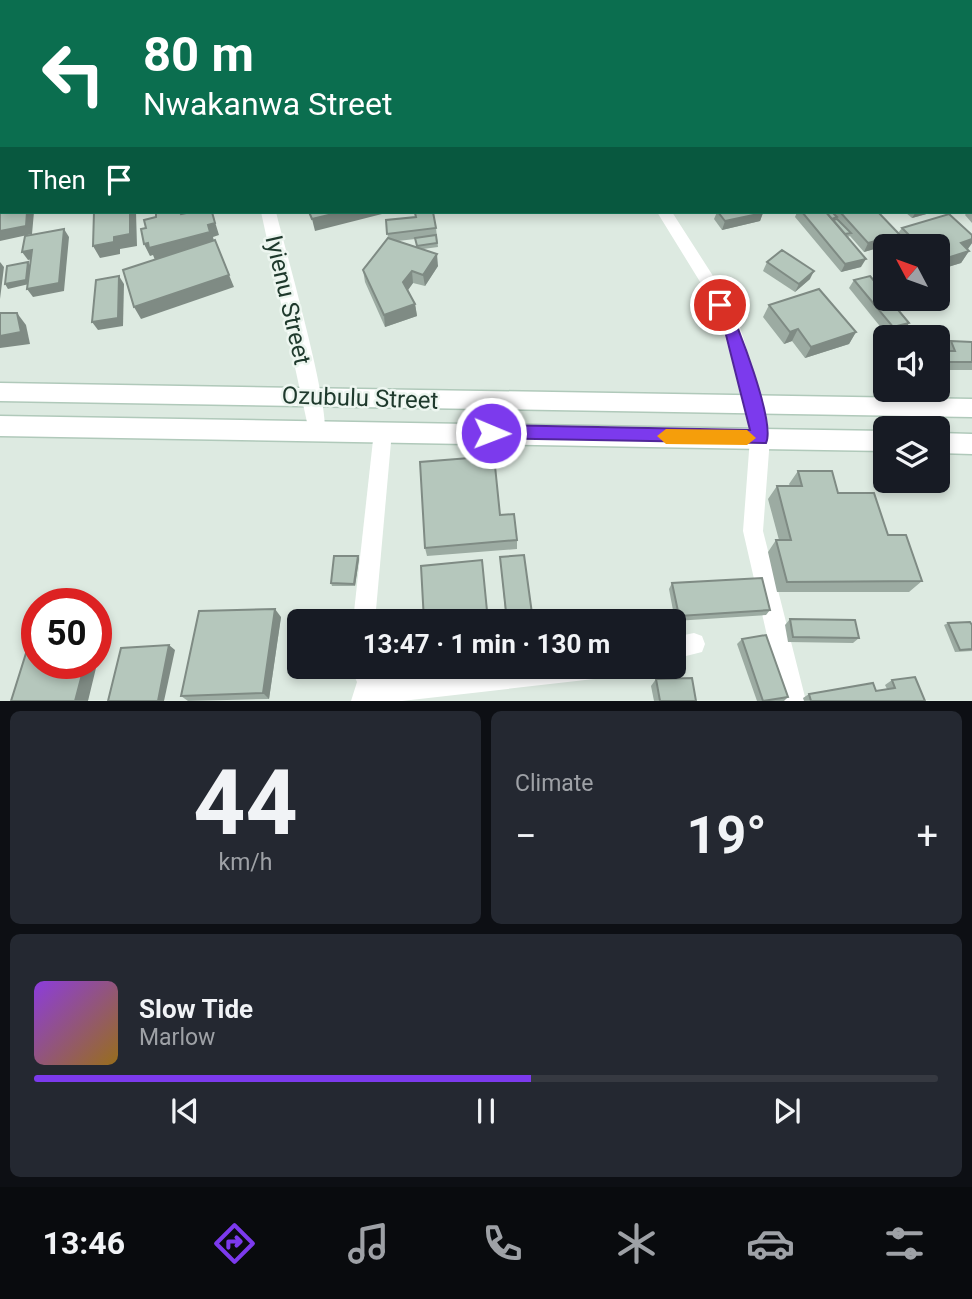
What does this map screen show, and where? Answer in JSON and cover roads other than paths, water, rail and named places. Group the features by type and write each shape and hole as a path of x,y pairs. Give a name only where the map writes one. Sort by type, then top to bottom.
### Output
{"main road":[{"name":"Ozubulu Street","path":"0,392 972,408"},
{"name":"Ozubulu Street","path":"0,426 383,430 873,441"},
{"path":"950,443 972,444"}],"street":[{"name":"Iyienu Street","path":"268,214 312,396 317,430"},
{"path":"665,214 709,283 731,327 755,406 760,438 752,531 794,701"},
{"path":"365,609 383,430"},
{"path":"364,682 383,691 488,679"}]}
